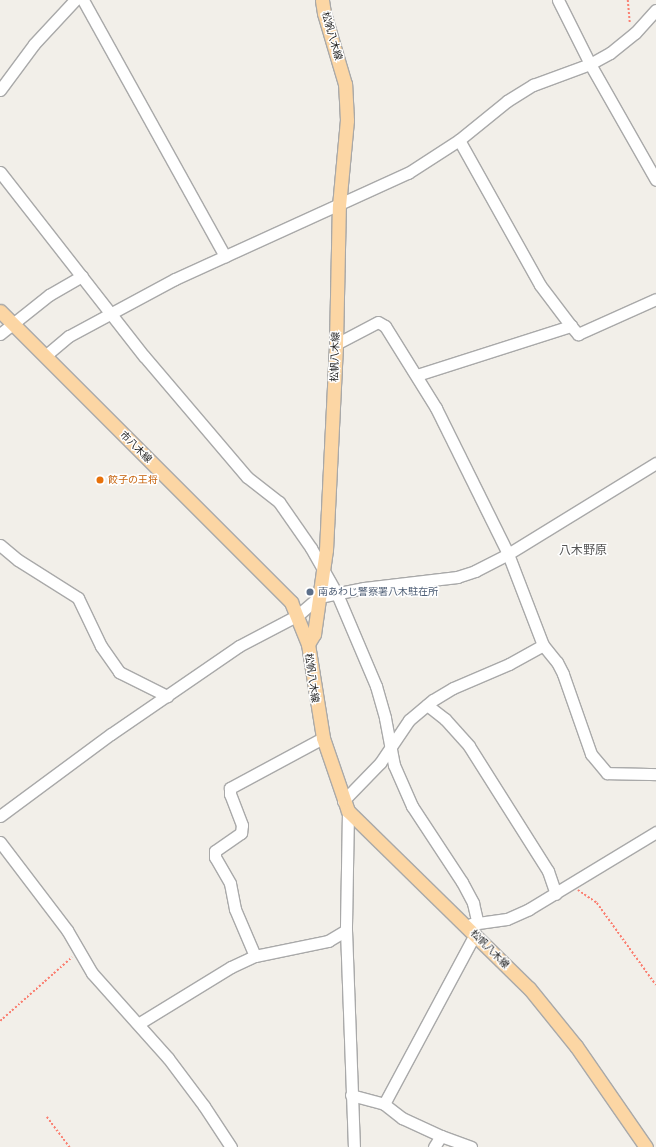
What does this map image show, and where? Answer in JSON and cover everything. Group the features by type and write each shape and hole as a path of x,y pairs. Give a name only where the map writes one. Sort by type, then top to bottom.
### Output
{"main road":[{"name":"松帆八木線","path":"322,0 326,20 345,84 347,120 339,206 336,344 323,573 314,634 308,644 323,738 345,806 473,927 554,1018 646,1147"},
{"name":"市八木線","path":"0,311 262,571 290,602 298,615 308,644"}],"street":[{"path":"0,90 34,44 75,0"},
{"path":"83,0 225,256"},
{"path":"558,0 590,64 656,180"},
{"path":"45,356 69,336 111,313 225,256 408,174 459,140 507,101 533,85 590,64 610,53 631,36 656,10"},
{"path":"459,140 540,285 578,334 656,299"},
{"path":"0,172 144,356 247,477 279,502 311,548 323,573 336,594 376,686 391,745 394,765 412,806 462,882 473,903 473,927 384,1104"},
{"path":"0,334 49,295 82,276"},
{"path":"336,344 378,322 385,326 436,408 508,554 543,645 557,662 563,674 591,754 608,773 656,774"},
{"path":"417,376 571,326"},
{"path":"0,816 111,734 239,646 298,615 319,597 364,588 457,577 508,554 656,463"},
{"path":"0,545 18,560 78,598 101,646 119,672 168,696"},
{"path":"354,1147 346,930 345,806 380,764 391,745 409,720 427,705 453,688 509,664 543,645"},
{"path":"427,705 445,719 469,746 514,821 544,865 556,894"},
{"path":"255,956 235,909 230,883 215,857 215,851 241,833 242,825 230,794 230,788 323,738"},
{"path":"473,927 507,919 556,894 656,832"},
{"path":"0,842 59,918 92,973 138,1024 188,1084 231,1147"},
{"path":"138,1024 231,967 255,956 328,941 346,930"},
{"path":"351,1095 384,1104 402,1118 440,1136 471,1147"},
{"path":"434,1147 440,1136"}],"path":[{"path":"628,0 631,36"},
{"path":"571,885 597,903 656,985"},
{"path":"0,1021 79,951"},
{"path":"47,1117 70,1147"}],"place":[{"name":"餃子の王将","path":"100,480"},
{"name":"南あわじ警察署八木駐在所","path":"310,592"}],"district":[{"name":"八木野原","path":"583,551"}]}
